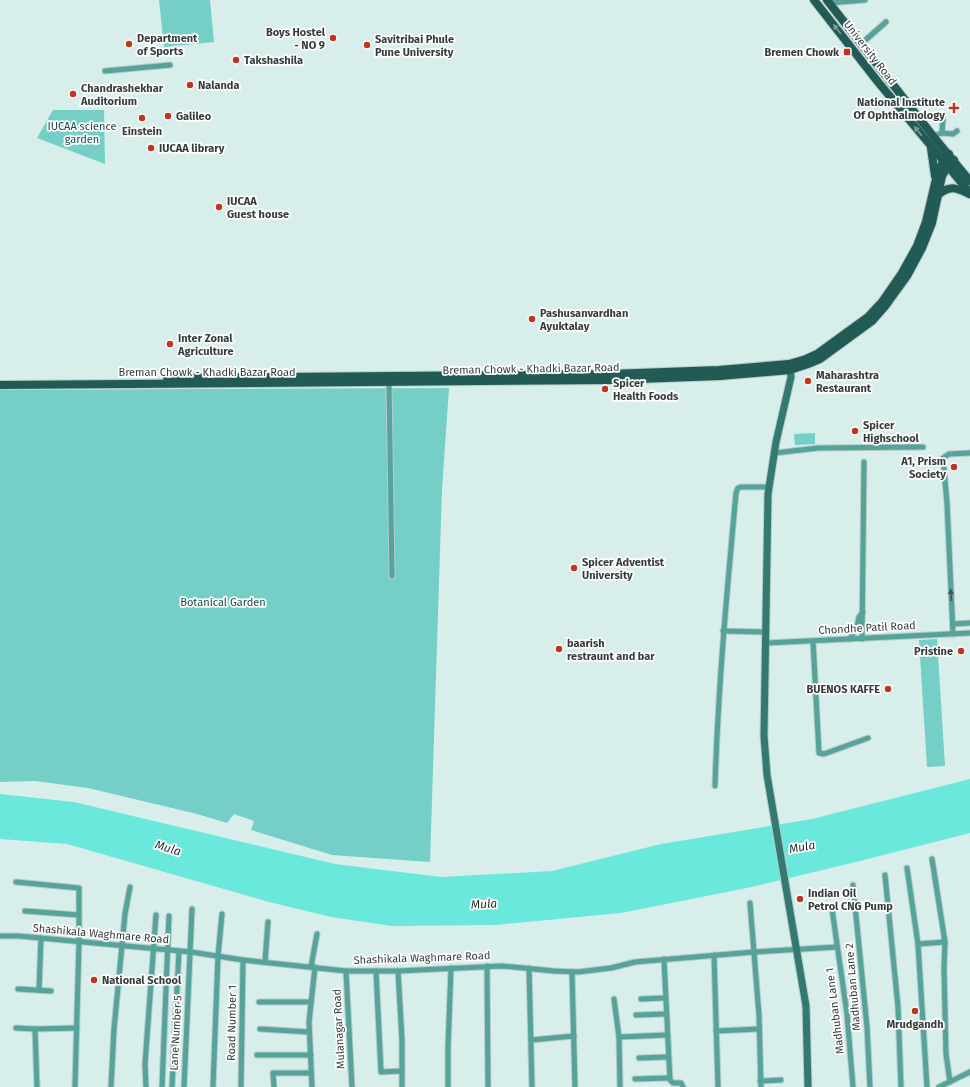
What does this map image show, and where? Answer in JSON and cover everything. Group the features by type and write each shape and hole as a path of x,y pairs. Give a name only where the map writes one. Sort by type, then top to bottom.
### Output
{"main road":[{"name":"University Road","path":"814,0 931,147 948,160 970,181"},
{"name":"University Road","path":"828,1 933,136 970,194"},
{"path":"931,147 936,179"},
{"name":"Breman Chowk - Khadki Bazar Road","path":"870,319 914,253 926,222 936,179 948,160"},
{"name":"Breman Chowk - Khadki Bazar Road","path":"0,379 389,382 610,380 720,376 790,367 817,354 870,319 895,293 915,262 932,223 942,176 948,160"},
{"path":"939,194 946,189 954,188 970,194"},
{"name":"Breman Chowk - Khadki Bazar Road","path":"0,385 136,381 610,374 790,367"}],"street":[{"path":"828,1 865,0"},
{"path":"861,44 886,22"},
{"path":"105,71 170,65"},
{"path":"942,133 943,119"},
{"path":"933,136 942,133 953,134 957,131"},
{"path":"790,367 791,377 768,487 765,746 767,775 806,1010 808,1087"},
{"path":"389,382 392,576"},
{"path":"775,453 818,448 923,447"},
{"path":"953,634 943,458 949,454 970,453"},
{"path":"862,639 864,462"},
{"path":"715,786 717,722 723,631 736,493 738,488 741,487 768,487"},
{"path":"850,639 857,627 859,617 863,612"},
{"path":"953,624 970,623"},
{"path":"723,631 766,632"},
{"name":"Chondhe Patil Road","path":"766,643 970,633"},
{"path":"813,641 819,753 824,754 868,738"},
{"path":"932,859 944,942 946,1054 950,1082"},
{"path":"907,868 918,944 927,1087"},
{"path":"885,875 898,1007 901,1087"},
{"path":"16,882 79,888 80,942 75,1087"},
{"name":"Madhuban Lane 2","path":"853,885 867,1027 870,1087"},
{"path":"111,1087 114,1029 125,914 130,887"},
{"path":"750,903 760,1030 760,1087"},
{"name":"Lane Number 5","path":"184,1087 192,909"},
{"name":"Madhuban Lane 1","path":"832,909 847,1014 853,1087"},
{"path":"25,911 79,915"},
{"path":"213,1087 218,956 222,914"},
{"path":"146,1087 145,1064 156,915"},
{"name":"Lane Number 5","path":"162,1087 169,916"},
{"path":"265,962 268,922"},
{"path":"312,1087 309,1032 313,967 317,934"},
{"name":"Shashikala Waghmare Road","path":"0,936 41,938 190,952 243,960 346,971 398,971 508,966 554,971 594,971 636,962 837,947"},
{"path":"39,990 41,938"},
{"path":"918,944 944,942"},
{"path":"172,1087 179,951"},
{"path":"714,955 718,1087"},
{"name":"Road Number 1","path":"241,1087 243,960"},
{"path":"664,960 670,1082 680,1083 683,1087"},
{"path":"486,966 488,1087"},
{"path":"448,1087 451,968"},
{"path":"529,968 532,1087"},
{"name":"Mulanagar Road","path":"346,971 352,1087"},
{"path":"376,971 381,1072 402,1071"},
{"path":"398,971 402,1087"},
{"path":"572,972 575,1087"},
{"path":"18,989 51,991"},
{"path":"641,999 666,998"},
{"path":"614,999 619,1037 620,1087"},
{"path":"259,1002 312,1002"},
{"path":"636,1015 666,1014"},
{"path":"16,1028 77,1028"},
{"path":"35,1029 36,1087"},
{"path":"260,1029 309,1032"},
{"path":"716,1032 760,1030"},
{"path":"619,1037 667,1035"},
{"path":"531,1040 574,1036"},
{"path":"257,1056 310,1055"},
{"path":"639,1058 668,1057"},
{"path":"939,1087 970,1072"},
{"path":"274,1087 273,1073 311,1073"},
{"path":"636,1079 670,1078"},
{"path":"760,1081 781,1080"}],"green space":[{"path":"159,0 210,0 214,42 164,47"},
{"name":"IUCAA science garden","path":"53,110 104,110 105,164 37,138"},
{"name":"Botanical Garden","path":"449,388 442,489 430,862 332,855 251,830 254,821 234,814 227,823 197,814 88,788 35,781 0,782 0,390"},
{"path":"815,433 815,444 795,445 794,434"},
{"path":"937,639 945,766 927,767 919,640"}],"water":[{"name":"Mula","path":"970,779 970,833 747,888 621,913 495,925 392,926 331,917 269,902 67,844 0,839 0,794 74,802 335,864 441,877 552,871 661,844 812,819"}],"place":[{"name":"Boys Hostel - NO 9","path":"333,38"},
{"name":"Department of Sports","path":"129,44"},
{"name":"Savitribai Phule Pune University","path":"367,45"},
{"name":"Bremen Chowk","path":"847,52"},
{"name":"Takshashila","path":"236,60"},
{"name":"Nalanda","path":"190,85"},
{"name":"Chandrashekhar Auditorium","path":"73,94"},
{"name":"National Institute Of Ophthalmology","path":"954,108"},
{"name":"Galileo","path":"168,116"},
{"name":"Einstein","path":"142,118"},
{"name":"IUCAA library","path":"151,148"},
{"name":"IUCAA Guest house","path":"219,207"},
{"name":"Pashusanvardhan Ayuktalay","path":"532,319"},
{"name":"Inter Zonal Agriculture","path":"170,344"},
{"name":"Maharashtra Restaurant","path":"808,381"},
{"name":"Spicer Health Foods","path":"605,389"},
{"name":"Spicer Highschool","path":"855,431"},
{"name":"A1, Prism Society","path":"954,467"},
{"name":"Spicer Adventist University","path":"574,568"},
{"name":"baarish restraunt and bar","path":"559,649"},
{"name":"Pristine","path":"961,651"},
{"name":"BUENOS KAFFE","path":"888,689"},
{"name":"Indian Oil Petrol CNG Pump","path":"800,899"},
{"name":"National School","path":"94,980"},
{"name":"Mrudgandh","path":"915,1011"}]}
